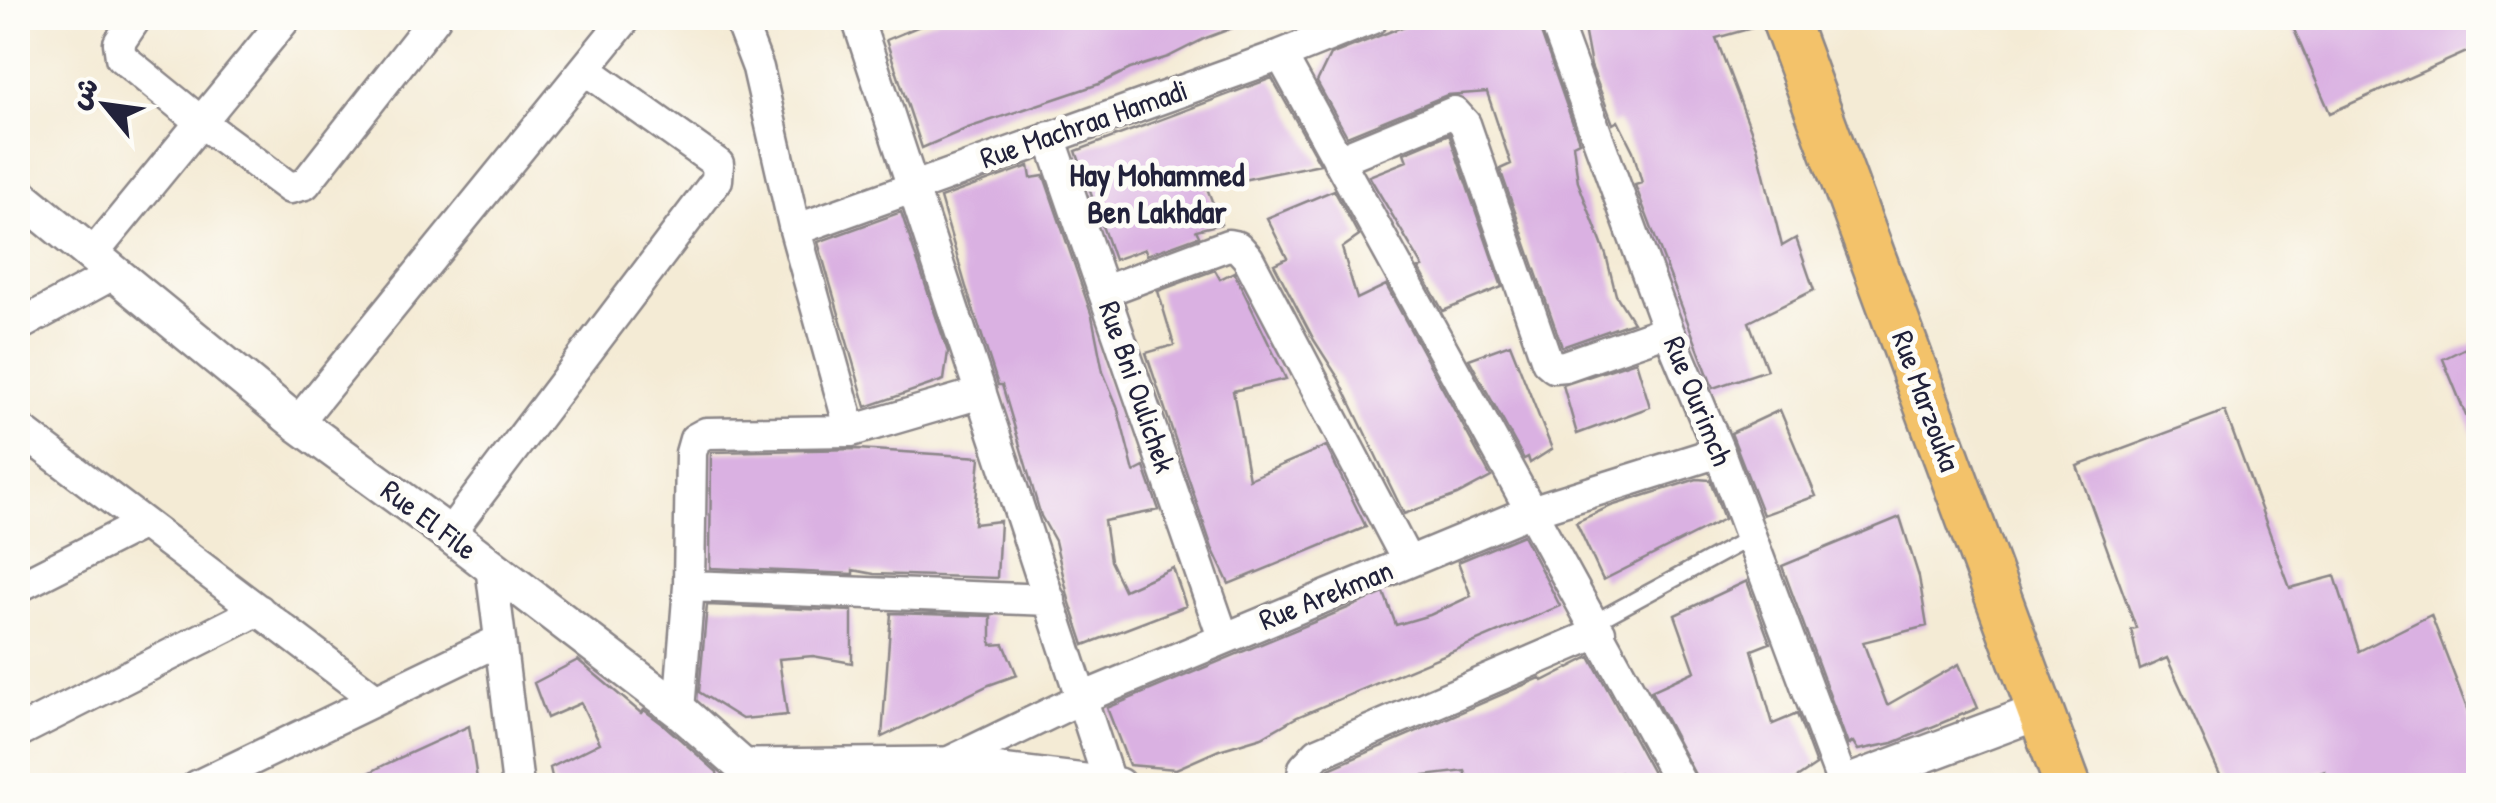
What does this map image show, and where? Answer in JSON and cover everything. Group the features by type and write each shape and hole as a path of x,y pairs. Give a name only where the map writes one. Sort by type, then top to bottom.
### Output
{"main road":[{"name":"Rue Marzouka","path":"1784,18 2068,786"}],"street":[{"path":"136,18 119,43 118,54 284,186 301,186 435,18"},
{"path":"18,326 104,264 202,123 286,18"},
{"path":"297,423 626,18"},
{"path":"739,18 758,68 794,230 852,431"},
{"path":"857,18 1110,784"},
{"name":"Rue Machraa Hamadi","path":"794,230 1281,54 1310,29 1372,18"},
{"name":"Rue Ourimch","path":"1554,18 1842,785"},
{"path":"1281,54 1682,786"},
{"path":"449,534 718,180 718,164 585,69"},
{"path":"1338,160 1454,112 1465,124 1547,362 1554,367 1565,366 1668,330"},
{"name":"Rue Bni Oulichek","path":"1050,137 1223,638"},
{"name":"Rue El File","path":"18,194 297,423 679,710 756,776"},
{"path":"1104,291 1228,245 1238,247 1248,258 1408,562"},
{"path":"679,710 690,586 690,453 699,435 852,431 981,392"},
{"path":"18,428 374,698"},
{"name":"Rue Arekman","path":"944,766 1082,698 1532,510 1719,452"},
{"path":"18,587 142,524"},
{"path":"491,566 518,786"},
{"path":"690,586 1050,600"},
{"path":"18,732 259,610"},
{"path":"1302,786 1304,768 1318,753 1598,627"},
{"path":"198,786 498,641"},
{"path":"1842,785 2043,710"},
{"path":"756,776 944,766 1118,786"}],"lane":[{"path":"1598,627 1750,537"}],"building":[{"path":"939,18 1254,20 1099,84 968,128 922,148 886,40"},
{"path":"1425,18 1536,18 1579,141 1573,144 1578,182 1606,255 1616,295 1633,322 1562,347 1500,169 1511,164 1487,92 1447,95 1347,136 1317,82 1330,55"},
{"path":"1582,18 1758,18 1759,26 1716,38 1757,146 1782,246 1796,238 1814,290 1749,322 1767,370 1713,388 1635,185 1642,183 1633,151 1618,121 1613,124 1591,66"},
{"path":"2289,18 2478,18 2478,47 2330,113"},
{"path":"1272,78 1320,164 1228,183 1221,170 1203,178 1221,224 1196,230 1199,236 1147,255 1145,249 1114,260 1076,151"},
{"path":"1449,134 1502,287 1443,311 1419,268 1423,267 1369,176 1407,161 1404,153"},
{"path":"1029,166 1031,178 1044,176 1092,316 1103,372 1117,406 1134,472 1144,467 1159,510 1104,521 1110,561 1124,590 1173,568 1186,606 1084,645 1055,541 1041,516 940,198"},
{"path":"1334,190 1359,236 1342,248 1357,299 1386,285 1491,477 1457,495 1404,514 1339,379 1274,264 1287,258 1267,218"},
{"path":"901,212 948,352 944,380 866,407 818,242"},
{"path":"1215,270 1220,279 1234,272 1286,379 1233,391 1249,479 1326,446 1366,527 1229,584 1212,548 1146,353 1174,345 1158,291"},
{"path":"2478,342 2478,445 2443,359"},
{"path":"1510,344 1552,449 1530,463 1528,457 1524,459 1469,359"},
{"path":"1636,361 1650,407 1577,434 1563,385"},
{"path":"1780,410 1816,496 1763,515 1731,433"},
{"path":"2225,411 2290,588 2335,576 2359,651 2431,615 2478,737 2478,786 2332,786 2325,771 2285,786 2225,786 2167,658 2140,670 2131,629 2136,628 2077,466"},
{"path":"857,449 980,457 974,524 1000,521 997,578 710,568 711,452"},
{"path":"1697,479 1710,480 1724,519 1603,580 1576,522 1611,506"},
{"path":"1900,517 1919,577 1927,626 1863,642 1887,705 1959,664 1978,708 1893,743 1858,750 1853,742 1848,745 1782,566"},
{"path":"1523,535 1560,606 1297,717 1262,737 1176,769 1129,765 1107,708 1384,593 1396,625 1430,615 1471,596 1458,562"},
{"path":"1747,581 1770,643 1752,650 1773,724 1797,714 1816,765 1785,786 1701,786 1651,691 1695,671 1675,615"},
{"path":"707,605 852,611 852,663 813,656 779,659 787,715 742,719 699,692"},
{"path":"891,613 991,616 991,645 1004,644 1017,675 882,737"},
{"path":"1590,657 1660,786 1627,786 1620,773 1574,786 1470,786 1465,771 1424,776 1426,786 1332,786 1329,769 1540,678 1543,681"},
{"path":"578,660 641,713 644,710 664,725 717,772 719,786 554,786 550,768 600,743 581,703 547,718 534,683"},
{"path":"469,726 478,786 344,786 386,764"}],"district":[{"name":"Hay Mohammed Ben Lakhdar","path":"1157,194"}]}
